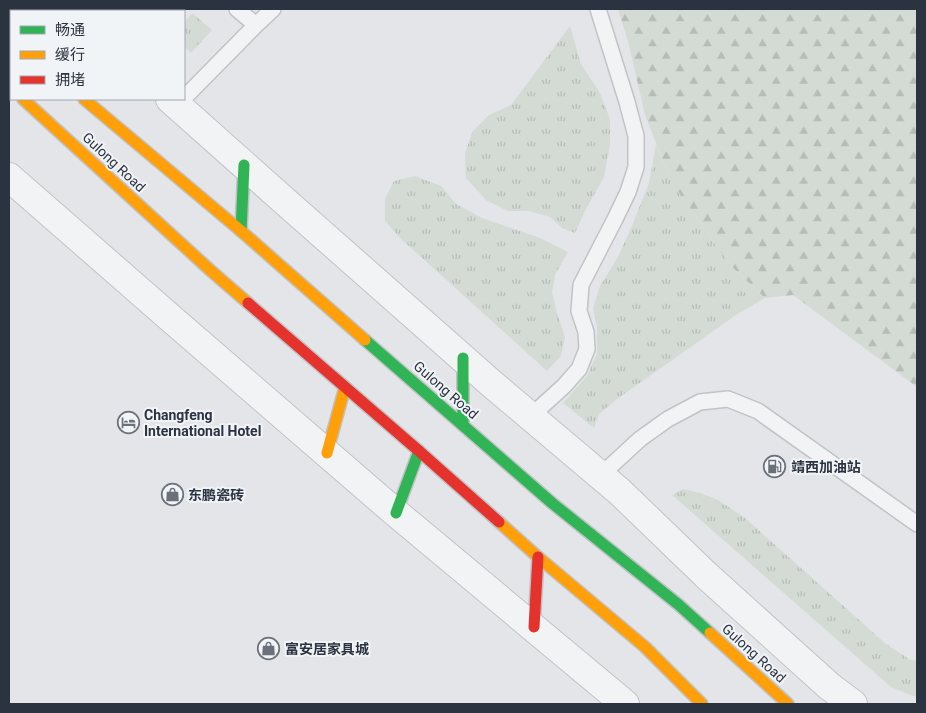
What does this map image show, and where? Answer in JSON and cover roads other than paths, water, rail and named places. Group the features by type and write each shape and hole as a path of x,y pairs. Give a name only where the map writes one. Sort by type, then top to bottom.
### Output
{"main road":[{"name":"Gulong Road","path":"23,100 210,270 645,647 702,704"},
{"name":"Gulong Road","path":"85,100 241,231 552,503 679,605 788,704"},
{"path":"241,231 244,165"},
{"path":"463,358 463,425"},
{"path":"327,452 345,387"},
{"path":"396,513 419,451"},
{"path":"534,627 538,556"}],"street":[{"path":"178,100 244,165 463,358 601,475 713,582 829,686 853,704"},
{"path":"9,176 174,322 396,513 625,704"}],"lane":[{"path":"237,9 256,24"},
{"path":"185,95 273,9"},
{"path":"531,416 564,386 579,369 587,349 586,332 579,311 581,285 628,192 636,167 636,136 598,9"},
{"path":"601,475 640,439 668,419 700,402 728,399 758,410 917,524"}],"place":[{"name":"Changfeng International Hotel","path":"128,423"},
{"name":"靖西加油站","path":"775,467"},
{"name":"东鹏瓷砖","path":"172,495"},
{"name":"富安居家具城","path":"269,649"}]}
